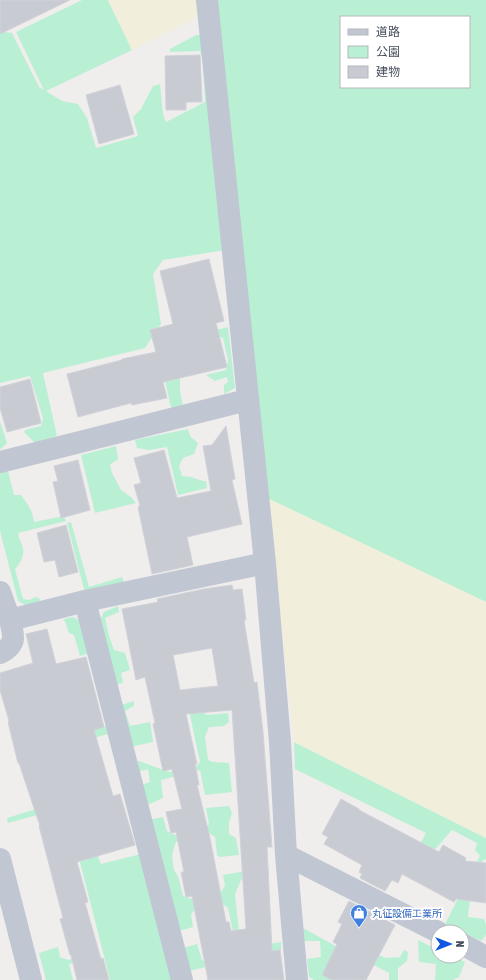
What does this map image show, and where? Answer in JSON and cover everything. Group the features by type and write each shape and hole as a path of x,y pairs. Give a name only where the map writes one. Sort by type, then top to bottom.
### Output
{"street":[{"path":"207,0 265,563 280,742 286,855 297,980"},
{"path":"0,462 248,400"},
{"path":"10,620 85,601 265,563"},
{"path":"0,592 13,632 12,643 0,653"},
{"path":"85,601 182,980"},
{"path":"286,855 430,928"},
{"path":"0,859 31,980"},
{"path":"470,948 486,956"}],"green space":[{"path":"82,0 108,0 132,50 46,91 62,101 78,104 87,118 96,148 138,136 133,117 141,109 153,86 160,84 163,114 166,122 205,102 203,62 200,51 170,52 170,49 196,35 203,35 213,0 486,0 486,602 267,498 238,248 163,260 153,274 161,324 145,348 43,373 57,436 35,443 24,432 25,430 41,426 43,418 30,376 0,383 0,31 12,33 39,87 44,90 16,32"},
{"path":"228,327 235,388 224,394 224,385 228,382 227,377 215,381 206,375 226,370 228,360 223,338 214,335 176,348 183,406 171,408 157,344"},
{"path":"0,421 7,443 1,449 0,448"},
{"path":"188,429 190,436 198,443 194,454 183,458 179,466 182,476 206,481 207,488 178,495 167,447 149,450 137,448 135,440"},
{"path":"116,446 118,459 110,465 112,473 121,490 131,497 136,503 95,513 81,455"},
{"path":"8,471 14,495 21,495 31,511 34,522 64,516 66,521 18,533 23,547 23,555 15,569 23,599 30,600 35,597 39,598 41,603 27,606 18,601 0,531 0,473"},
{"path":"71,522 89,587 122,577 124,582 85,593 67,523"},
{"path":"118,606 119,612 105,618 114,650 125,653 130,670 121,673 123,683 115,685 98,623 104,612"},
{"path":"73,617 83,622 90,653 80,656 74,635 69,633 64,619"},
{"path":"134,701 134,706 125,711 130,726 150,722 153,742 130,747 118,706"},
{"path":"188,706 207,715 228,713 229,722 224,726 209,727 205,737 208,760 213,762 229,763 232,792 205,795 200,770 161,780 163,798 147,805 141,785 150,782 148,769 136,772 134,762 139,761 169,772 197,766 200,762"},
{"path":"106,726 108,734 57,748 70,804 80,803 84,805 92,833 92,844 101,864 141,854 173,980 110,980 66,807 8,823 7,818 65,800 49,738 84,729 85,732"},
{"path":"294,742 486,838 486,859 483,860 474,888 468,917 484,919 486,925 486,935 481,941 470,936 470,924 445,924 480,856 475,850 477,843 452,830 431,854 404,875 426,833 295,769"},
{"path":"229,806 232,813 229,822 229,834 236,838 239,855 220,857 217,855 215,837 209,833 178,840 175,844 172,856 174,870 178,876 183,896 192,899 220,893 225,886 223,875 269,867 269,873 244,876 241,880 235,894 239,932 253,947 281,942 281,950 258,954 189,971 183,948 197,944 202,960 206,962 237,950 228,908 221,903 196,908 191,914 193,927 179,931 149,820 163,817 167,831 175,835 203,829 209,824 206,808"},
{"path":"303,928 361,960 335,950 322,974 332,980 314,980 309,977 307,959 321,957 320,941 304,941"},
{"path":"418,940 430,946 430,963 419,962"},
{"path":"58,947 60,957 69,960 84,954 84,961 69,964 73,980 46,980 39,953"},
{"path":"404,950 408,952 407,961 398,968 398,980 389,980 389,973 364,960 369,951 386,958 400,957"},
{"path":"436,964 464,964 459,977 453,980 435,980"}],"sand":[{"path":"108,0 199,0 199,7 196,16 191,21 132,50"},
{"path":"267,498 486,602 486,838 294,742"}],"building":[{"path":"0,0 70,0 0,34"},
{"path":"200,55 202,102 186,102 186,110 166,110 165,56"},
{"path":"120,85 134,134 99,144 86,95"},
{"path":"209,259 224,321 216,323 227,367 163,382 167,398 132,405 131,403 78,417 67,374 122,359 156,352 150,330 173,324 160,271"},
{"path":"30,379 41,423 7,432 0,408 0,387"},
{"path":"226,426 235,479 232,480 242,524 187,537 193,565 152,574 138,507 140,506 134,485 141,483 134,458 164,450 177,498 211,491 203,446 212,445"},
{"path":"78,460 90,510 61,518 53,482 58,481 54,466"},
{"path":"66,525 78,572 59,577 55,560 44,562 37,533"},
{"path":"232,585 233,590 242,589 246,620 244,620 254,683 257,682 263,732 272,847 267,847 272,951 280,950 284,980 208,980 192,896 186,897 181,872 184,872 176,832 171,833 166,812 182,809 172,769 163,771 145,677 136,680 122,609 158,602 157,599 204,589","holes":["212,648 218,686 180,690 173,655","232,710 246,929 231,931 229,922 226,922 210,838 197,785 199,785 195,764 197,764 186,714"]},
{"path":"47,629 56,664 86,657 104,727 94,730 113,796 120,794 135,845 77,862 88,902 85,903 101,959 103,958 109,980 77,980 60,919 63,918 40,826 18,763 9,721 0,690 0,673 33,663 26,634"},
{"path":"341,799 439,852 443,845 466,858 465,861 486,863 486,903 456,899 454,902 402,874 398,883 392,880 385,891 360,878 362,874 359,872 362,865 324,844 328,837 322,834"},
{"path":"349,901 395,925 366,980 332,980 322,975 337,944 333,942 342,924 338,922"}],"place":[{"name":"丸征設備工業所","path":"359,928"}]}
